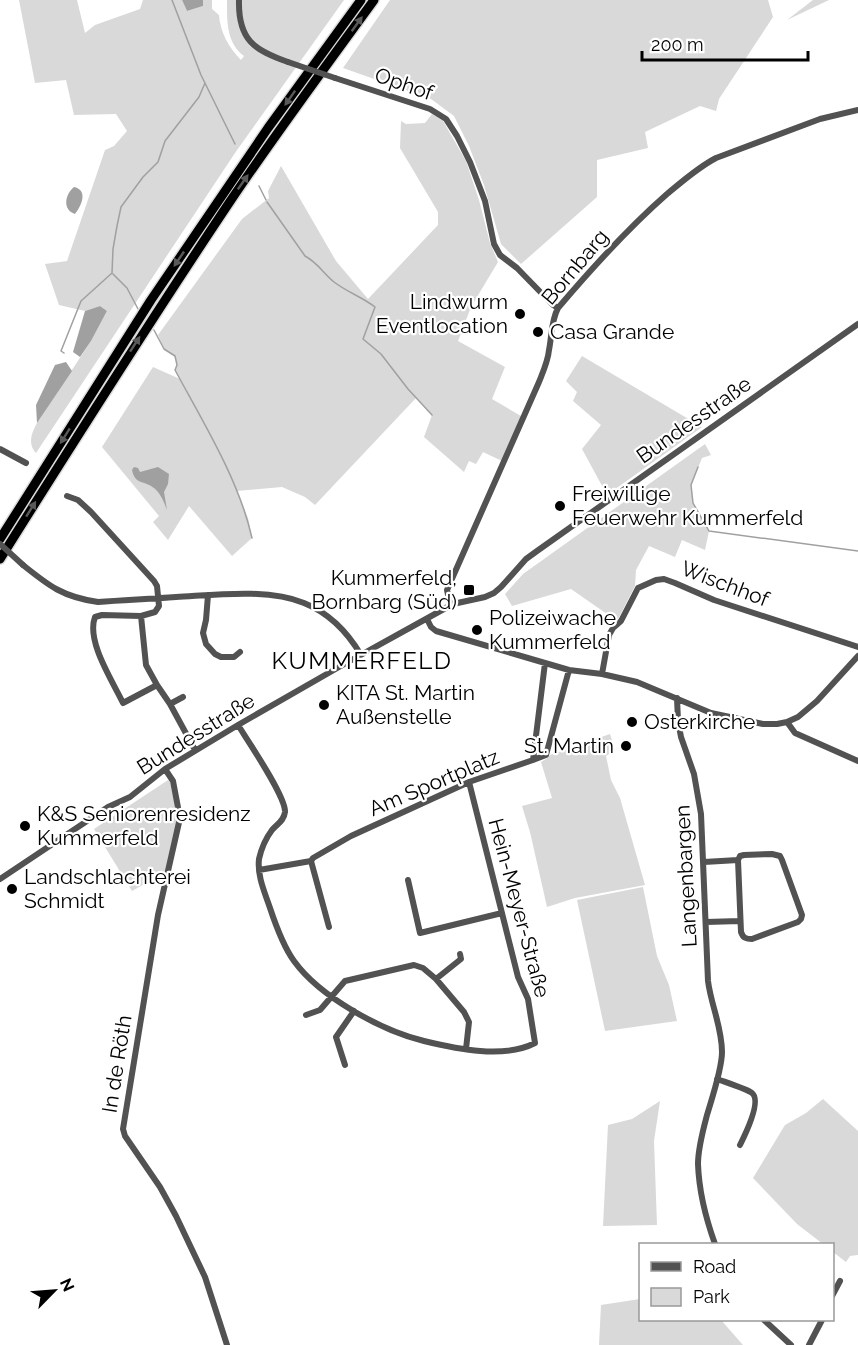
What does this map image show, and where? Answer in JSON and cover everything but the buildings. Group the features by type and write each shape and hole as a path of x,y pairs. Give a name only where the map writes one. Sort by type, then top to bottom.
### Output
{"highway":[{"path":"0,541 171,270 268,128 361,0"},
{"path":"0,559 113,378 213,227 374,0"}],"street":[{"name":"Ophof","path":"239,0 239,14 243,30 253,45 268,55 430,109 446,119 470,162 485,201 495,244 500,255 517,268 558,308"},
{"name":"Bornbarg","path":"453,604 447,590 539,382 549,352 554,315 558,308 602,256 646,212 703,165 820,119 858,110"},
{"name":"Bundesstraße","path":"0,879 108,807 130,797 165,769 238,724 453,604 494,593 537,551 858,324"},
{"path":"0,449 26,464"},
{"path":"68,496 78,500 91,512 157,586 159,606 155,612 141,616 102,615 95,617 92,624 95,646 123,703 157,686"},
{"path":"0,541 48,585 80,599 98,602 208,595 268,595 306,603 333,620 354,643 361,655"},
{"name":"Wischhof","path":"602,674 609,635 621,621 638,588 664,579 714,600 858,646"},
{"path":"208,595 203,633 206,644 221,657 234,657 240,652"},
{"path":"141,616 146,665 195,750"},
{"path":"427,619 436,631 569,670 637,682 711,713 763,724 777,724 798,717 817,701 858,656"},
{"name":"Am Sportplatz","path":"259,870 311,861 351,836 469,782 533,760 545,663"},
{"path":"533,760 546,754 569,670"},
{"path":"170,704 183,697"},
{"name":"Langenbargen","path":"677,698 681,737 699,796 703,836 708,981 718,1020 722,1053 698,1162 701,1197 714,1243"},
{"path":"787,722 795,733 858,761"},
{"path":"238,724 283,802 285,813 282,821 272,831 263,847 259,859 259,870 280,934 293,960 309,978 331,996 354,1011 411,1038 466,1049 469,1022 464,1012 436,979 423,968 414,965 345,981 331,996 320,1010 306,1015"},
{"name":"In de Röth","path":"165,769 173,781 180,818 158,915 123,1129 125,1136 160,1187 206,1277 228,1345"},
{"name":"Hein-Meyer-Straße","path":"466,1049 490,1052 524,1049 535,1043 528,999 518,977 469,782"},
{"path":"772,854 780,856 802,915 798,922 747,939 741,932 740,921 738,860 740,856 772,854"},
{"path":"704,862 738,860"},
{"path":"311,861 329,927"},
{"path":"408,880 420,933 501,913"},
{"path":"706,922 740,921"},
{"path":"436,979 462,959"},
{"path":"345,1065 336,1037 354,1011"},
{"path":"717,1079 752,1093 756,1098 756,1106 740,1145"},
{"path":"834,1292 840,1281"},
{"path":"765,1321 791,1345"},
{"path":"810,1345 822,1321"}],"green space":[{"path":"19,0 77,0 85,33 95,25 140,9 143,0 182,0 187,11 203,6 203,0 212,0 212,9 219,15 226,39 241,60 244,56 234,45 229,31 227,0 344,0 235,153 36,453 31,442 35,427 91,341 107,311 100,306 85,311 59,305 45,264 67,261 105,150 114,146 127,131 116,114 74,115 66,80 35,83"},
{"path":"390,0 768,0 773,17 719,99 716,111 700,106 645,132 648,148 597,160 597,197 521,264 501,244 484,185 454,116 431,99 343,68"},
{"path":"813,0 829,0 787,20"},
{"path":"432,114 443,121 466,161 490,243 498,262 471,307 458,341 505,367 492,399 521,416 502,461 483,452 476,464 469,461 464,472 424,437 432,415 416,398 315,505 305,497 282,487 237,491 248,518 252,538 232,556 189,506 168,540 153,522 159,516 102,447 153,367 180,379 175,370 177,365 175,356 164,349 158,335 242,219 269,198 268,191 281,166 336,261 368,299 438,225 438,212 400,148 401,121 406,124 425,123"},
{"path":"582,356 702,427 607,495 582,449 601,425 573,401 577,392 566,381"},
{"path":"705,444 711,455 702,458 691,485 693,503 709,531 705,550 682,540 675,557 649,546 636,570 635,586 617,621 571,589 512,606 505,594 523,574"},
{"path":"610,734 615,750 606,756 611,780 620,798 645,885 575,898 547,907 522,806 552,798 541,762 550,755"},
{"path":"168,780 178,817 166,872 132,891 94,829"},
{"path":"643,887 657,956 669,985 677,1021 605,1031 577,900"},
{"path":"823,1099 858,1131 858,1255 850,1256 846,1262 834,1253 834,1243 822,1243 797,1224 753,1178 785,1125 806,1113"},
{"path":"660,1101 654,1141 657,1225 603,1226 608,1125 632,1119"},
{"path":"639,1299 639,1321 722,1321 743,1345 599,1345 601,1305"}],"shaded area":[{"path":"182,0 203,0 203,6 187,11"},
{"path":"74,187 82,194 80,206 75,214 68,209 66,202"},
{"path":"100,306 107,311 80,357 73,352 85,311"},
{"path":"66,362 72,371 37,423 36,405 55,365"},
{"path":"134,467 140,472 158,467 169,474 164,492 167,510 156,490 135,478 132,470"}],"waterway":[{"path":"172,0 201,75 235,144"},
{"path":"64,353 61,351 81,301 112,273 113,249 121,207 143,177 158,162 165,141 199,97 205,83"},
{"path":"259,186 266,200"},
{"path":"267,202 305,256 334,282 375,307 363,339 381,354 432,415"},
{"path":"113,274 127,288 138,309"},
{"path":"154,330 164,349 175,356 177,365 175,370 229,473 252,538"},
{"path":"698,467 691,485 693,503 709,531 858,551"}],"place":[{"name":"Lindwurm Eventlocation","path":"520,314"},
{"name":"Casa Grande","path":"538,332"},
{"name":"Freiwillige Feuerwehr Kummerfeld","path":"560,506"},
{"name":"Kummerfeld, Bornbarg (Süd)","path":"469,590"},
{"name":"Polizeiwache Kummerfeld","path":"477,630"},
{"name":"KITA St. Martin Außenstelle","path":"324,705"},
{"name":"Osterkirche","path":"632,722"},
{"name":"St. Martin","path":"626,746"},
{"name":"K&S Seniorenresidenz Kummerfeld","path":"25,826"},
{"name":"Landschlachterei Schmidt","path":"12,889"}],"district":[{"name":"KUMMERFELD","path":"362,661"}]}
